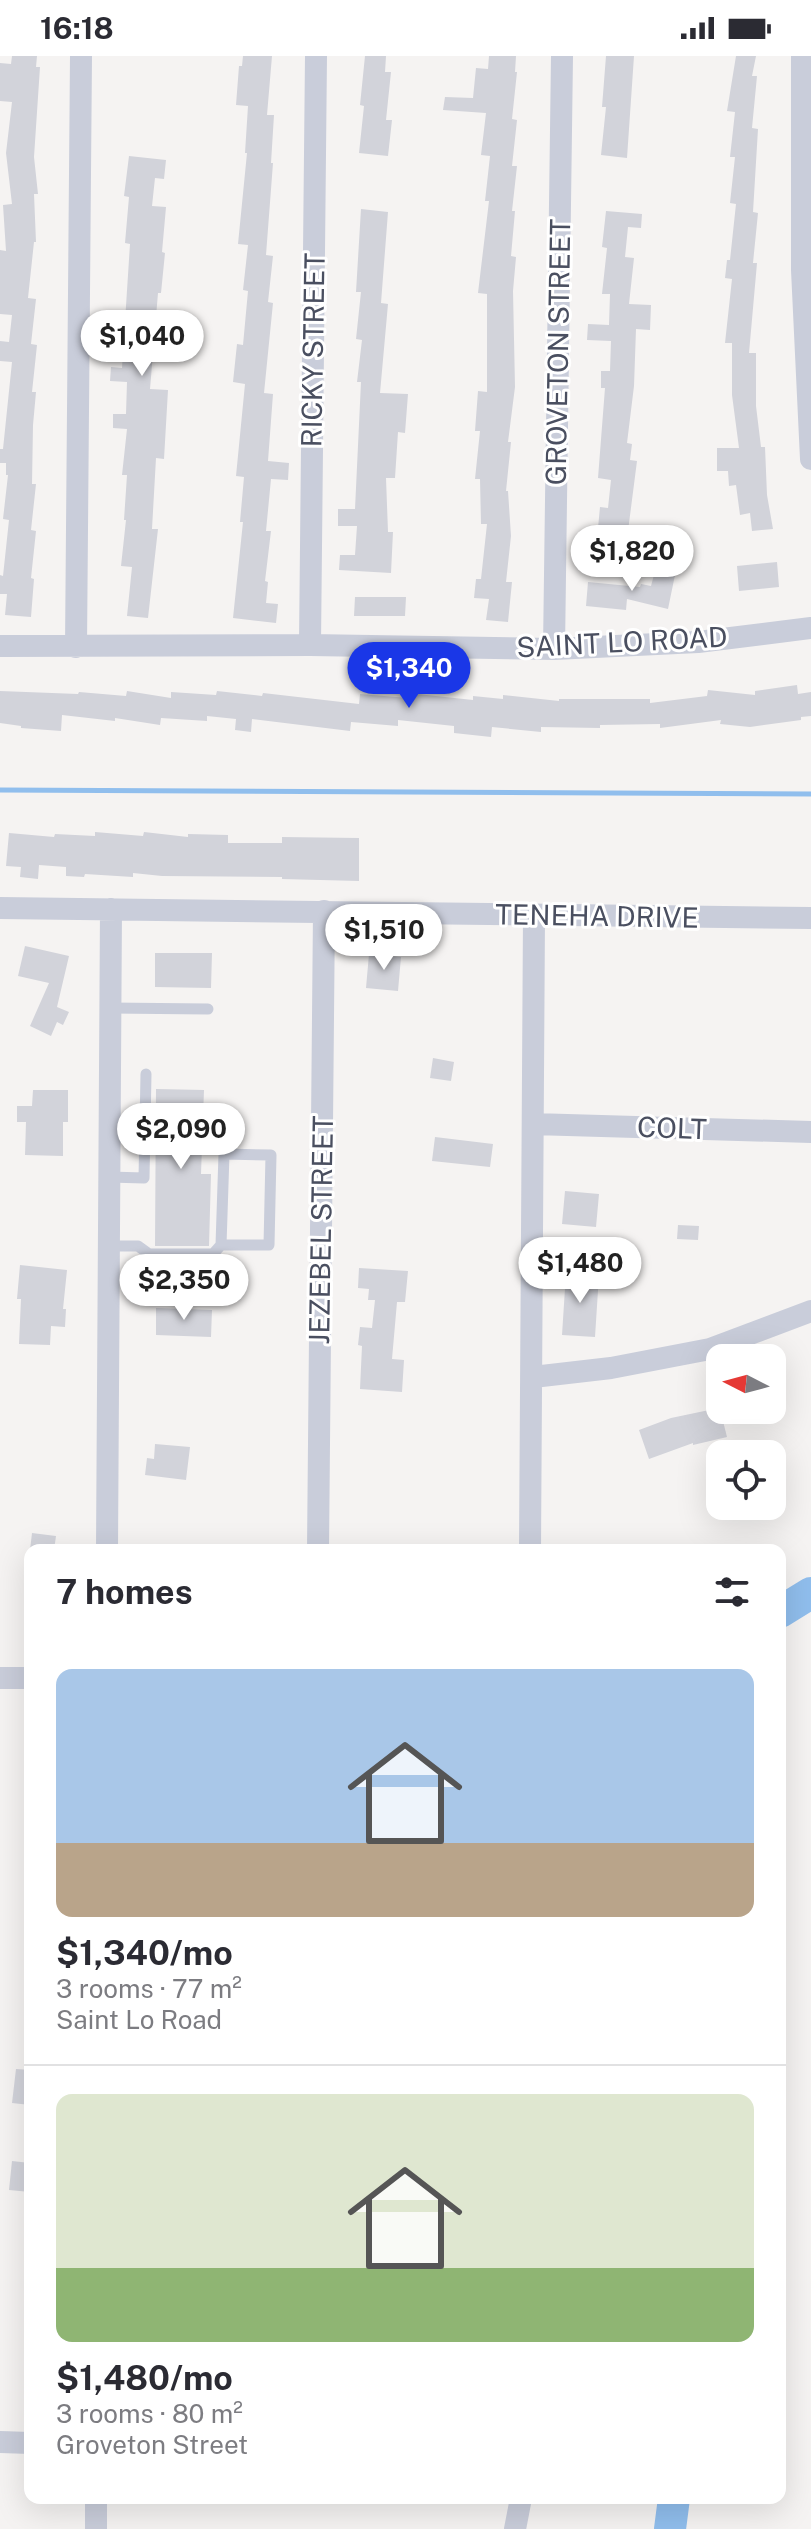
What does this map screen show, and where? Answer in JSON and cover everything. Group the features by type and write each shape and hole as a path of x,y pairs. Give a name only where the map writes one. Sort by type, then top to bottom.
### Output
{"street":[{"path":"76,647 81,56"},
{"name":"RICKY STREET","path":"310,645 316,56"},
{"name":"GROVETON STREET","path":"554,649 562,56"},
{"path":"802,56 802,270 811,459"},
{"name":"SAINT LO ROAD","path":"0,646 310,645 554,649 698,642 811,628"},
{"name":"TENEHA DRIVE","path":"0,908 811,918"},
{"path":"107,1544 111,909"},
{"name":"JEZEBEL STREET","path":"318,1544 324,911"},
{"path":"530,1544 534,916"},
{"name":"COLT","path":"533,1124 811,1132"},
{"path":"533,1377 611,1368 710,1349 811,1311"},
{"path":"0,1678 24,1678"},
{"path":"0,2442 24,2443"},
{"path":"96,2504 96,2529"},
{"path":"515,2529 520,2504"}],"lane":[{"path":"110,1008 208,1009"},
{"path":"109,1177 144,1178 146,1074"},
{"path":"109,1137 145,1136"},
{"path":"108,1246 138,1246 149,1254 213,1254 221,1245 224,1154 271,1155 269,1245 221,1245"}],"building":[{"path":"12,56 37,56 36,67 40,67 34,157 38,194 34,194 36,242 28,298 36,299 31,344 37,345 32,392 36,392 32,484 36,484 31,530 36,531 31,617 5,615 7,594 0,594 9,520 3,519 8,475 6,463 0,463 0,449 3,449 12,362 0,361 0,341 9,342 12,315 0,314 0,250 6,251 3,205 12,204 6,153 12,102 0,101 0,63 11,64"},
{"path":"243,56 272,56 267,115 274,115 273,163 266,255 273,256 268,302 273,303 264,393 273,394 268,461 289,463 288,480 271,479 266,531 271,531 265,581 268,582 266,603 278,604 276,623 233,618 243,522 240,522 244,477 236,476 245,384 233,382 237,344 243,345 248,291 243,290 248,245 238,244 247,153 248,106 236,105 239,66 242,66"},
{"path":"365,56 386,56 385,72 391,72 386,120 392,120 388,156 359,153"},
{"path":"489,56 516,56 517,72 512,119 517,120 512,166 517,166 511,256 516,257 513,291 515,387 506,491 511,536 506,582 512,582 508,622 486,620 489,599 474,598 476,579 481,579 487,524 481,524 480,479 475,479 480,431 475,431 478,391 487,392 487,294 478,293 489,201 485,201 490,156 481,155 486,113 443,110 445,97 473,98 476,68 488,69"},
{"path":"606,56 634,56 627,158 601,155 606,107 602,107"},
{"path":"736,56 756,56 752,76 757,76 752,128 758,129 753,212 758,213 753,263 757,263 749,353 756,353 756,406 761,447 765,447 767,495 773,529 752,531 750,513 740,515 736,485 729,486 728,471 717,471 717,448 739,448 732,395 732,343 725,343 732,279 725,278 736,204 730,203 735,157 730,157 735,112 727,111"},
{"path":"129,156 166,160 164,179 155,178 152,206 166,207 162,252 165,253 161,293 158,293 150,389 168,390 164,459 156,458 152,529 158,529 148,618 127,616 132,567 121,566 127,475 122,475 127,429 113,428 113,414 126,414 127,382 110,381 111,367 122,368 130,244 125,243 129,197 124,196"},
{"path":"361,209 388,212 381,303 388,304 380,393 408,394 405,433 398,432 395,478 386,478 388,532 393,532 391,573 339,570 340,555 355,555 357,526 338,526 338,509 355,509 361,382 357,382 362,340 356,339 361,292 356,292"},
{"path":"606,211 642,214 641,228 628,227 625,257 634,258 629,304 651,305 650,330 636,329 634,386 627,443 632,444 630,460 637,461 628,531 598,528 600,507 608,508 611,480 598,478 605,388 601,388 601,371 610,371 611,341 587,340 588,324 609,325 610,294 602,294 607,248 602,247"},
{"path":"777,562 779,587 739,591 737,566"},
{"path":"655,571 675,575 668,609 627,599 626,610 586,606 588,582 651,586"},
{"path":"355,597 406,597 405,616 354,616"},
{"path":"797,685 798,694 811,692 811,716 750,727 720,724 721,720 660,728 660,724 600,725 600,728 541,727 541,732 492,727 491,737 454,733 454,726 398,720 398,726 351,722 350,731 252,719 251,732 235,730 236,719 207,716 207,721 161,718 160,725 62,715 61,731 0,723 0,691 126,696 127,691 171,698 171,692 216,695 217,691 359,704 360,694 408,698 408,693 473,700 473,696 503,699 503,695 559,701 650,699 650,703 707,696 708,690 755,695 755,691"},
{"path":"95,832 143,836 144,832 188,837 188,834 228,835 228,843 282,843 282,837 359,838 359,881 133,873 133,877 85,874 84,877 66,876 66,867 39,865 38,879 20,877 21,867 6,866 9,833 54,837 55,834 95,836"},
{"path":"25,946 69,956 57,1007 69,1012 63,1025 57,1022 51,1036 30,1026 49,983 18,976"},
{"path":"155,953 212,953 211,988 155,987"},
{"path":"369,954 401,957 398,991 366,988"},
{"path":"433,1058 454,1062 451,1081 430,1078"},
{"path":"156,1089 204,1090 201,1174 211,1174 209,1246 155,1246"},
{"path":"33,1090 68,1090 68,1122 63,1122 63,1156 25,1155 26,1122 17,1122 17,1106 32,1106"},
{"path":"435,1137 493,1144 490,1167 432,1161"},
{"path":"565,1191 599,1194 596,1227 562,1224"},
{"path":"678,1225 699,1226 698,1240 677,1239"},
{"path":"20,1265 67,1270 63,1309 66,1309 65,1327 51,1326 50,1345 19,1344 21,1299 17,1299"},
{"path":"359,1268 408,1271 405,1302 397,1302 392,1359 404,1360 402,1392 360,1389 360,1327 372,1328 375,1300 368,1300 369,1289 358,1288"},
{"path":"566,1273 599,1275 595,1337 562,1335"},
{"path":"156,1308 212,1310 211,1337 156,1335"},
{"path":"706,1411 706,1424 724,1424 727,1437 693,1443 649,1459 639,1430 671,1418"},
{"path":"155,1444 190,1447 186,1480 145,1475 147,1458 154,1459"},
{"path":"32,1533 56,1536 55,1544 31,1544"},
{"path":"16,2069 24,2070 24,2104 12,2103"},
{"path":"12,2161 24,2162 24,2191 9,2190"}],"waterway":[{"path":"0,790 811,794"},
{"path":"786,1608 811,1593"},
{"path":"670,2529 673,2504"}]}
